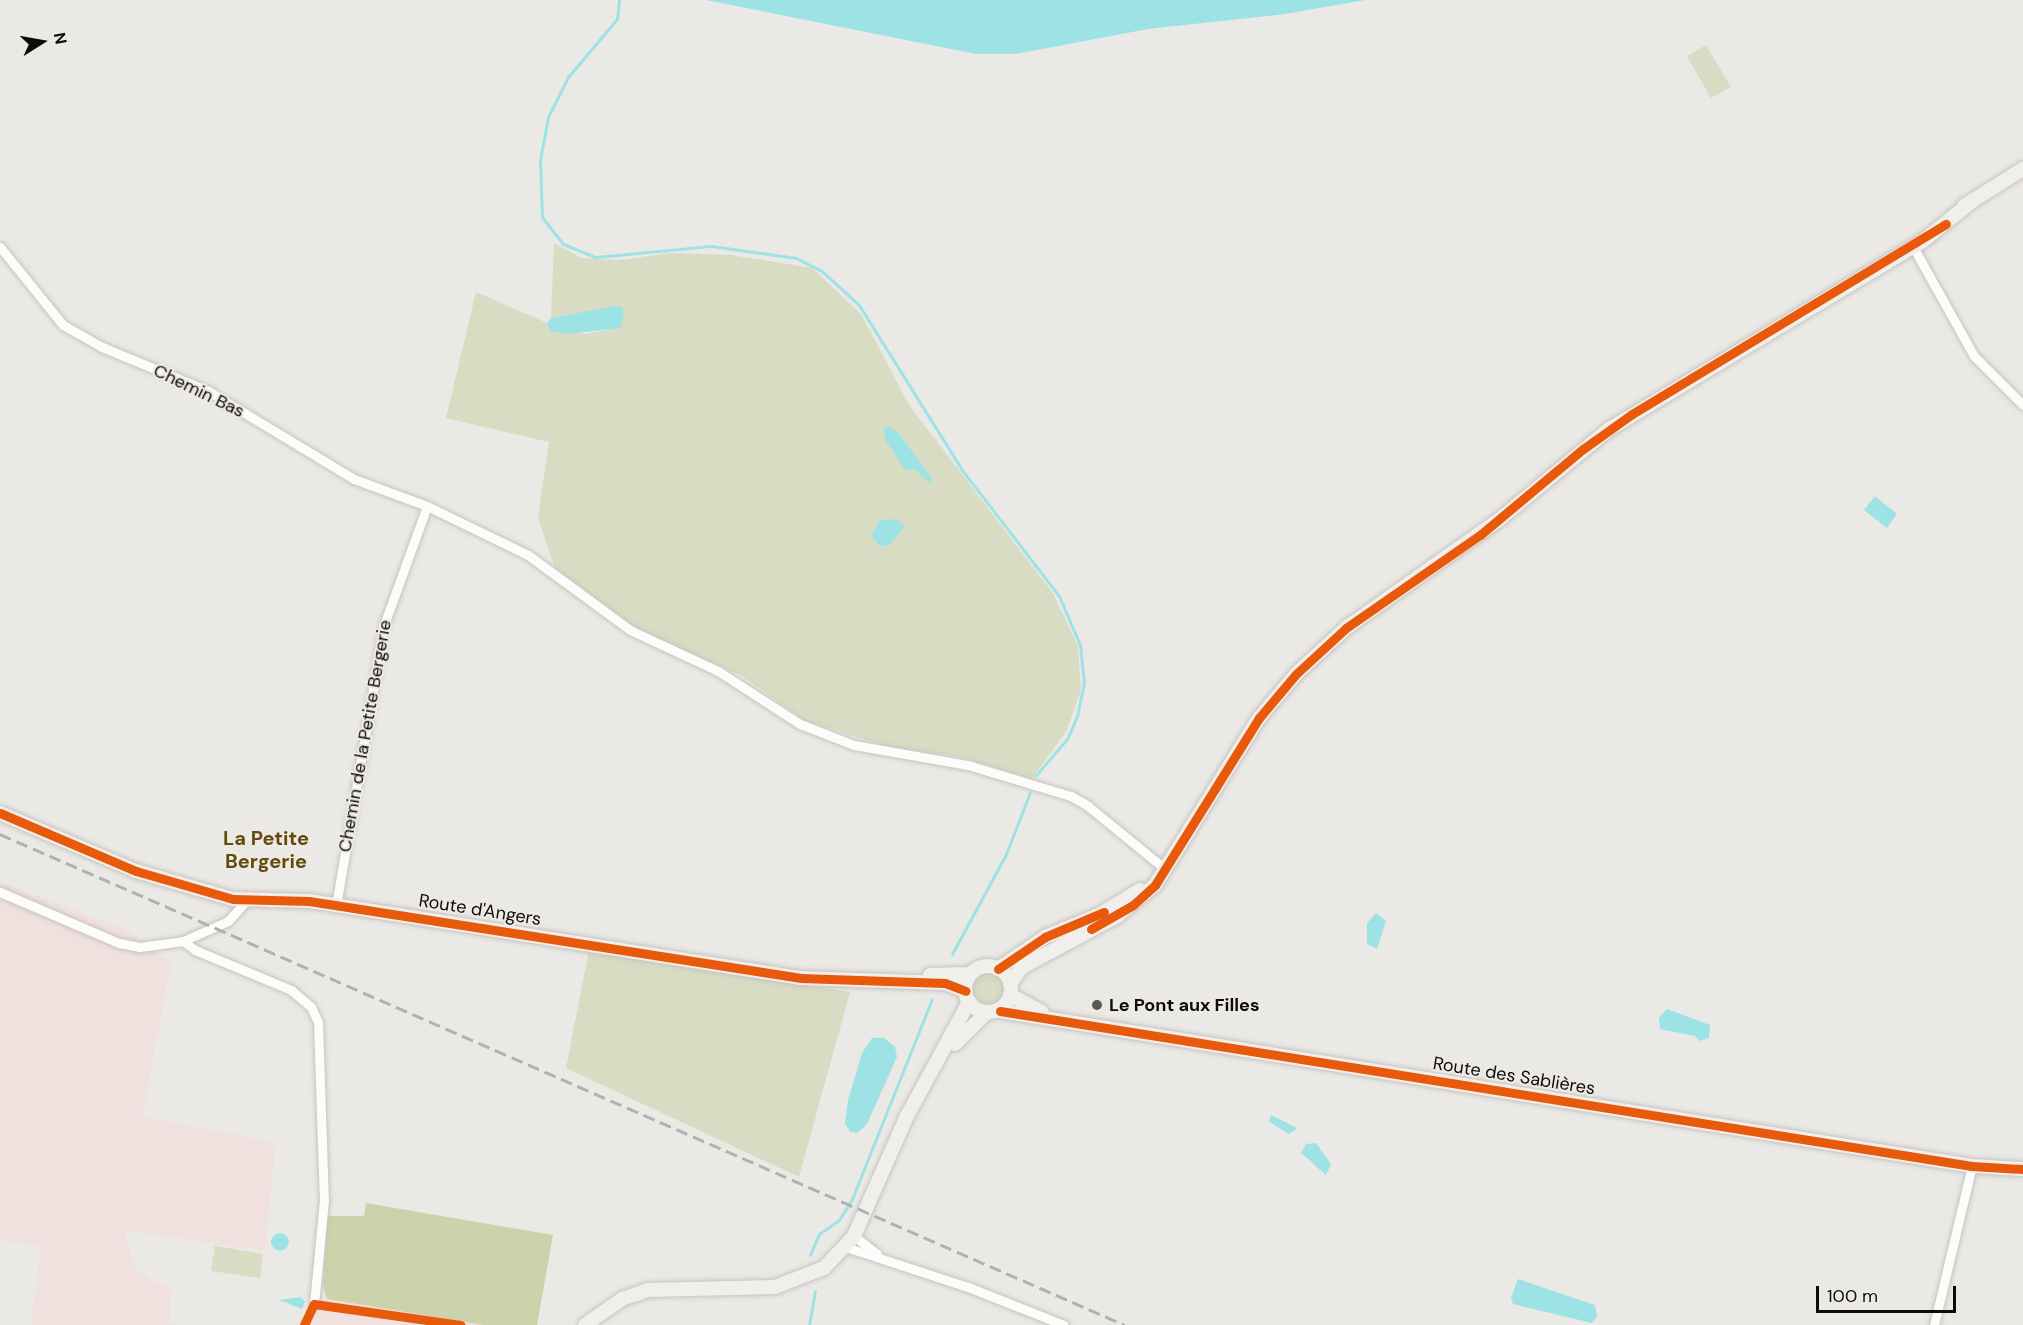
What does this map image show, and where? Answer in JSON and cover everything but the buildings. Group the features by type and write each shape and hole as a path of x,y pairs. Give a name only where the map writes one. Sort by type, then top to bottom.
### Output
{"street":[{"path":"931,1073 994,1011 1010,990 1018,970 1043,952 1133,905 1165,869 1259,717 1322,647 1371,607 1500,519 1608,430 1912,245 1931,236 1971,202 2023,169"},
{"path":"1912,245 1974,356 2023,405"},
{"name":"Chemin Bas","path":"0,247 63,325 102,347 208,391 354,479 425,505 528,555 630,630 718,671 800,724 854,745 968,765 1071,796 1165,869"},
{"name":"Chemin de la Petite Bergerie","path":"336,905 384,625 425,505"},
{"name":"Route d'Angers","path":"0,813 136,871 247,900 336,905 801,978 860,983 945,983 968,997"},
{"path":"585,1325 622,1299 648,1290 760,1288 787,1284 824,1268 850,1242 906,1118 968,997 970,974 983,966 998,969 1045,937 1099,915 1137,892 1165,869"},
{"path":"0,892 119,943 151,947 183,940 228,921 247,900"},
{"path":"183,940 195,950 291,990 311,1007 318,1022 324,1200 314,1304"},
{"path":"998,969 1010,990"},
{"name":"Route d'Angers","path":"860,983 905,976 970,974"},
{"name":"Route des Sablières","path":"1010,990 1033,1009 1070,1020"},
{"path":"968,997 994,1011"},
{"name":"Route des Sablières","path":"994,1011 1070,1020 1972,1166 2023,1169"},
{"path":"1934,1325 1972,1166"},
{"path":"850,1242 886,1260 1064,1325"}],"shaded area":[{"path":"0,881 131,932 171,963 142,1117 276,1142 265,1251 124,1230 134,1267 156,1283 171,1286 169,1323 179,1325 31,1325 41,1247 0,1240"},
{"path":"327,1299 483,1325 294,1325"}],"green space":[{"path":"1706,45 1731,87 1711,98 1687,56"},
{"path":"554,243 581,258 621,260 670,253 731,255 812,268 861,314 909,405 1053,593 1078,646 1081,690 1067,730 1032,779 961,757 885,746 804,720 742,676 633,627 555,568 538,518 549,442 446,418 476,292 547,323 550,331 587,334 620,327 622,307 551,318","holes":["879,521 886,547 879,546 871,535"]},
{"path":"589,950 850,992 799,1177 566,1068"},
{"path":"989,973 1000,978 1005,989 1000,1000 989,1005 978,1000 973,989 978,978"},
{"path":"366,1203 553,1235 537,1325 483,1325 327,1299 323,1286 327,1216 364,1216"},
{"path":"215,1246 263,1254 260,1278 211,1271"}],"water":[{"path":"706,0 1365,0 1285,14 1148,29 1016,54 976,54"},
{"path":"615,306 622,307 624,313 620,328 568,334 550,331 547,323 551,318"},
{"path":"887,426 898,432 933,480 929,483 915,469 906,471 886,441 883,430"},
{"path":"1875,496 1897,514 1887,528 1864,510"},
{"path":"896,519 905,527 888,546 879,546 871,535 879,521"},
{"path":"1376,913 1386,921 1377,949 1367,944 1367,923"},
{"path":"1667,1009 1710,1025 1709,1038 1700,1041 1695,1036 1660,1029 1659,1018"},
{"path":"872,1038 884,1038 895,1047 897,1057 867,1124 857,1133 850,1132 845,1123 848,1100 862,1053"},
{"path":"1271,1115 1297,1129 1289,1134 1269,1122"},
{"path":"1316,1143 1331,1164 1326,1175 1301,1153 1306,1144"},
{"path":"280,1233 286,1236 289,1242 286,1248 280,1251 274,1248 271,1242 274,1236"},
{"path":"1518,1279 1595,1305 1597,1317 1592,1323 1513,1304 1511,1298"},
{"path":"301,1297 305,1302 302,1309 279,1300"}],"waterway":[{"path":"619,0 617,19 568,77 548,117 540,160 542,217 563,244 596,257 711,246 796,258 823,272 859,305 962,470 1059,596 1080,645 1084,683 1077,716 1067,739 1036,775"},
{"path":"952,954 1006,854 1030,792"},
{"path":"810,1255 819,1234 839,1220 852,1199 932,999"},
{"path":"809,1325 815,1292"}],"railway":[{"path":"0,834 1125,1325"}],"cycle path":[{"path":"1091,929 1133,905 1155,885 1259,718 1296,674 1346,628 1480,535 1583,449 1632,414 1946,224"},
{"path":"0,813 136,871 233,899 309,901 801,978 945,983 966,991"},
{"path":"998,969 1045,937 1104,912"},
{"path":"1000,1011 1972,1166 2023,1169"},
{"path":"304,1325 314,1304 461,1325"}],"place":[{"name":"Le Pont aux Filles","path":"1097,1005"}],"district":[{"name":"La Petite Bergerie","path":"266,850"}]}
